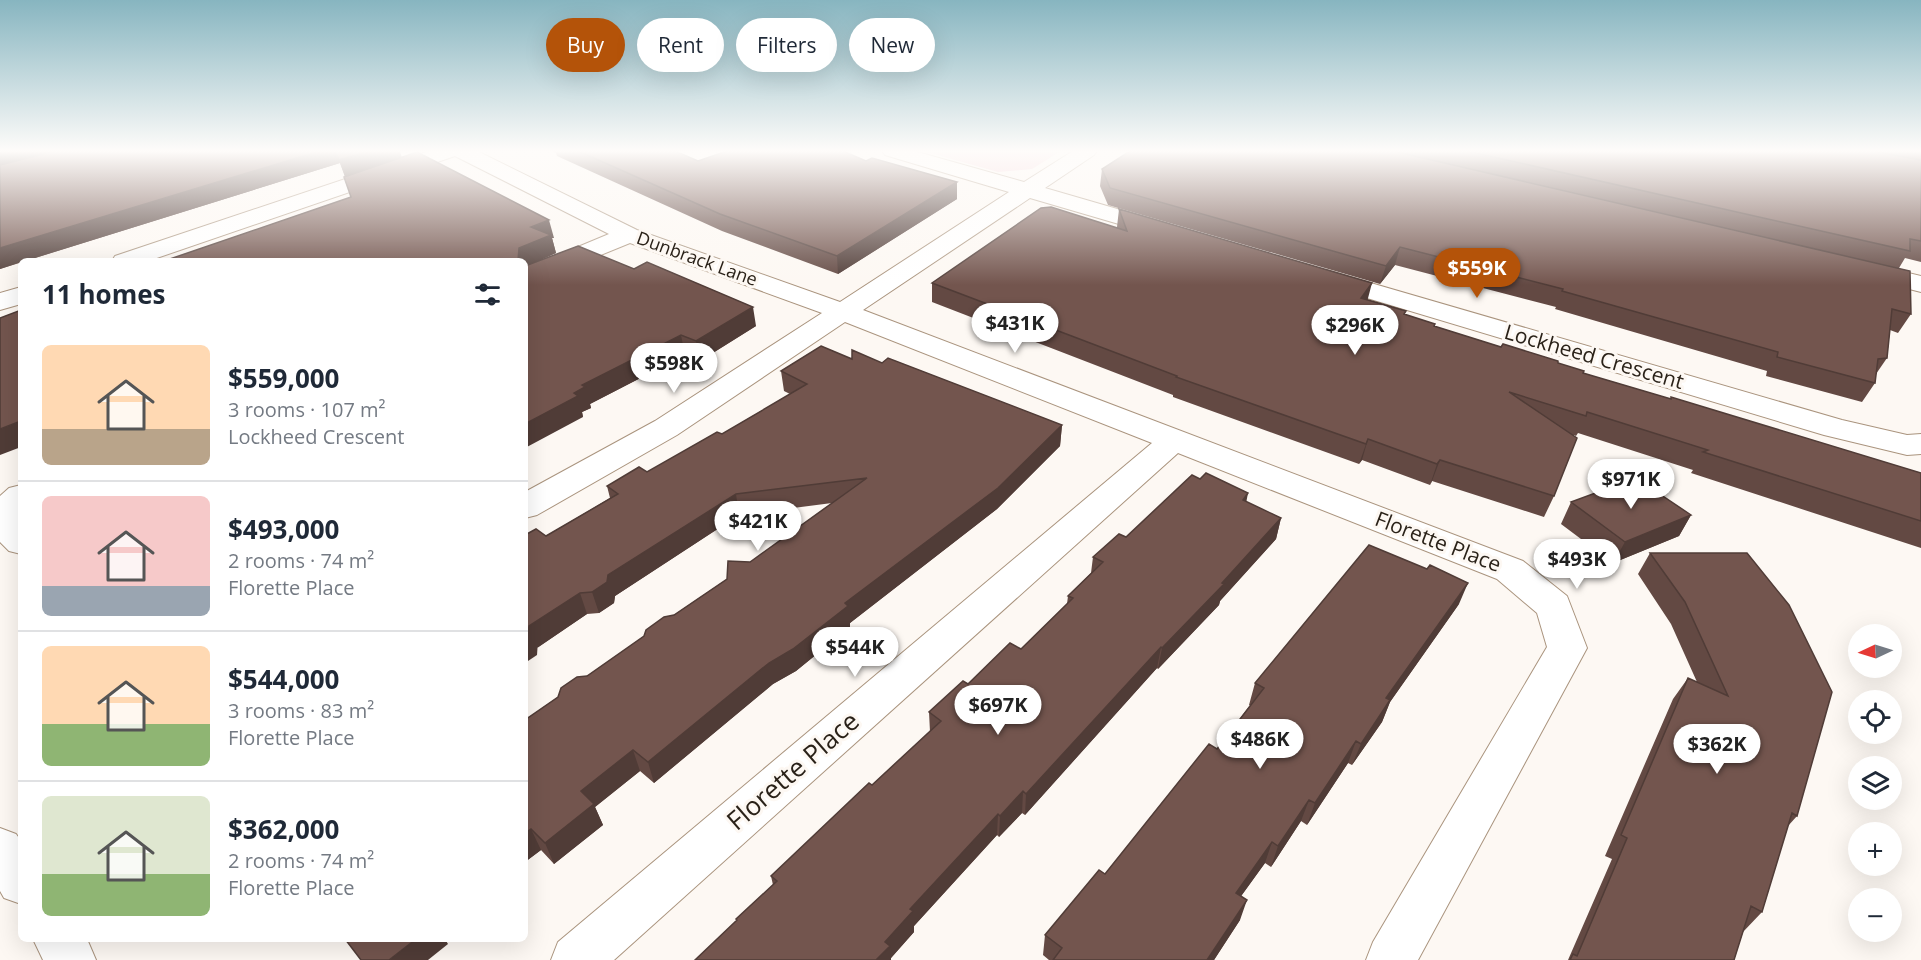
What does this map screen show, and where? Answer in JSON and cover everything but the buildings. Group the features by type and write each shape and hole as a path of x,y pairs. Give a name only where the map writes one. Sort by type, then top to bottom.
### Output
{"street":[{"path":"132,258 316,196"},
{"name":"Dunbrack Lane","path":"551,196 628,234 841,311"},
{"path":"528,505 666,428 1018,196"},
{"path":"1051,196 1187,237"},
{"path":"528,277 628,234"},
{"path":"1840,265 1921,284"},
{"name":"Lockheed Crescent","path":"1301,270 1835,428 1906,444 1921,444"},
{"path":"0,302 18,296"},
{"name":"Florette Place","path":"841,311 1510,570 1554,606 1567,648 1391,960"},
{"name":"Florette Place","path":"576,960 1173,441"},
{"path":"18,499 6,509 9,530 18,539"},
{"path":"0,849 18,877"},
{"path":"60,942 71,960"}]}
